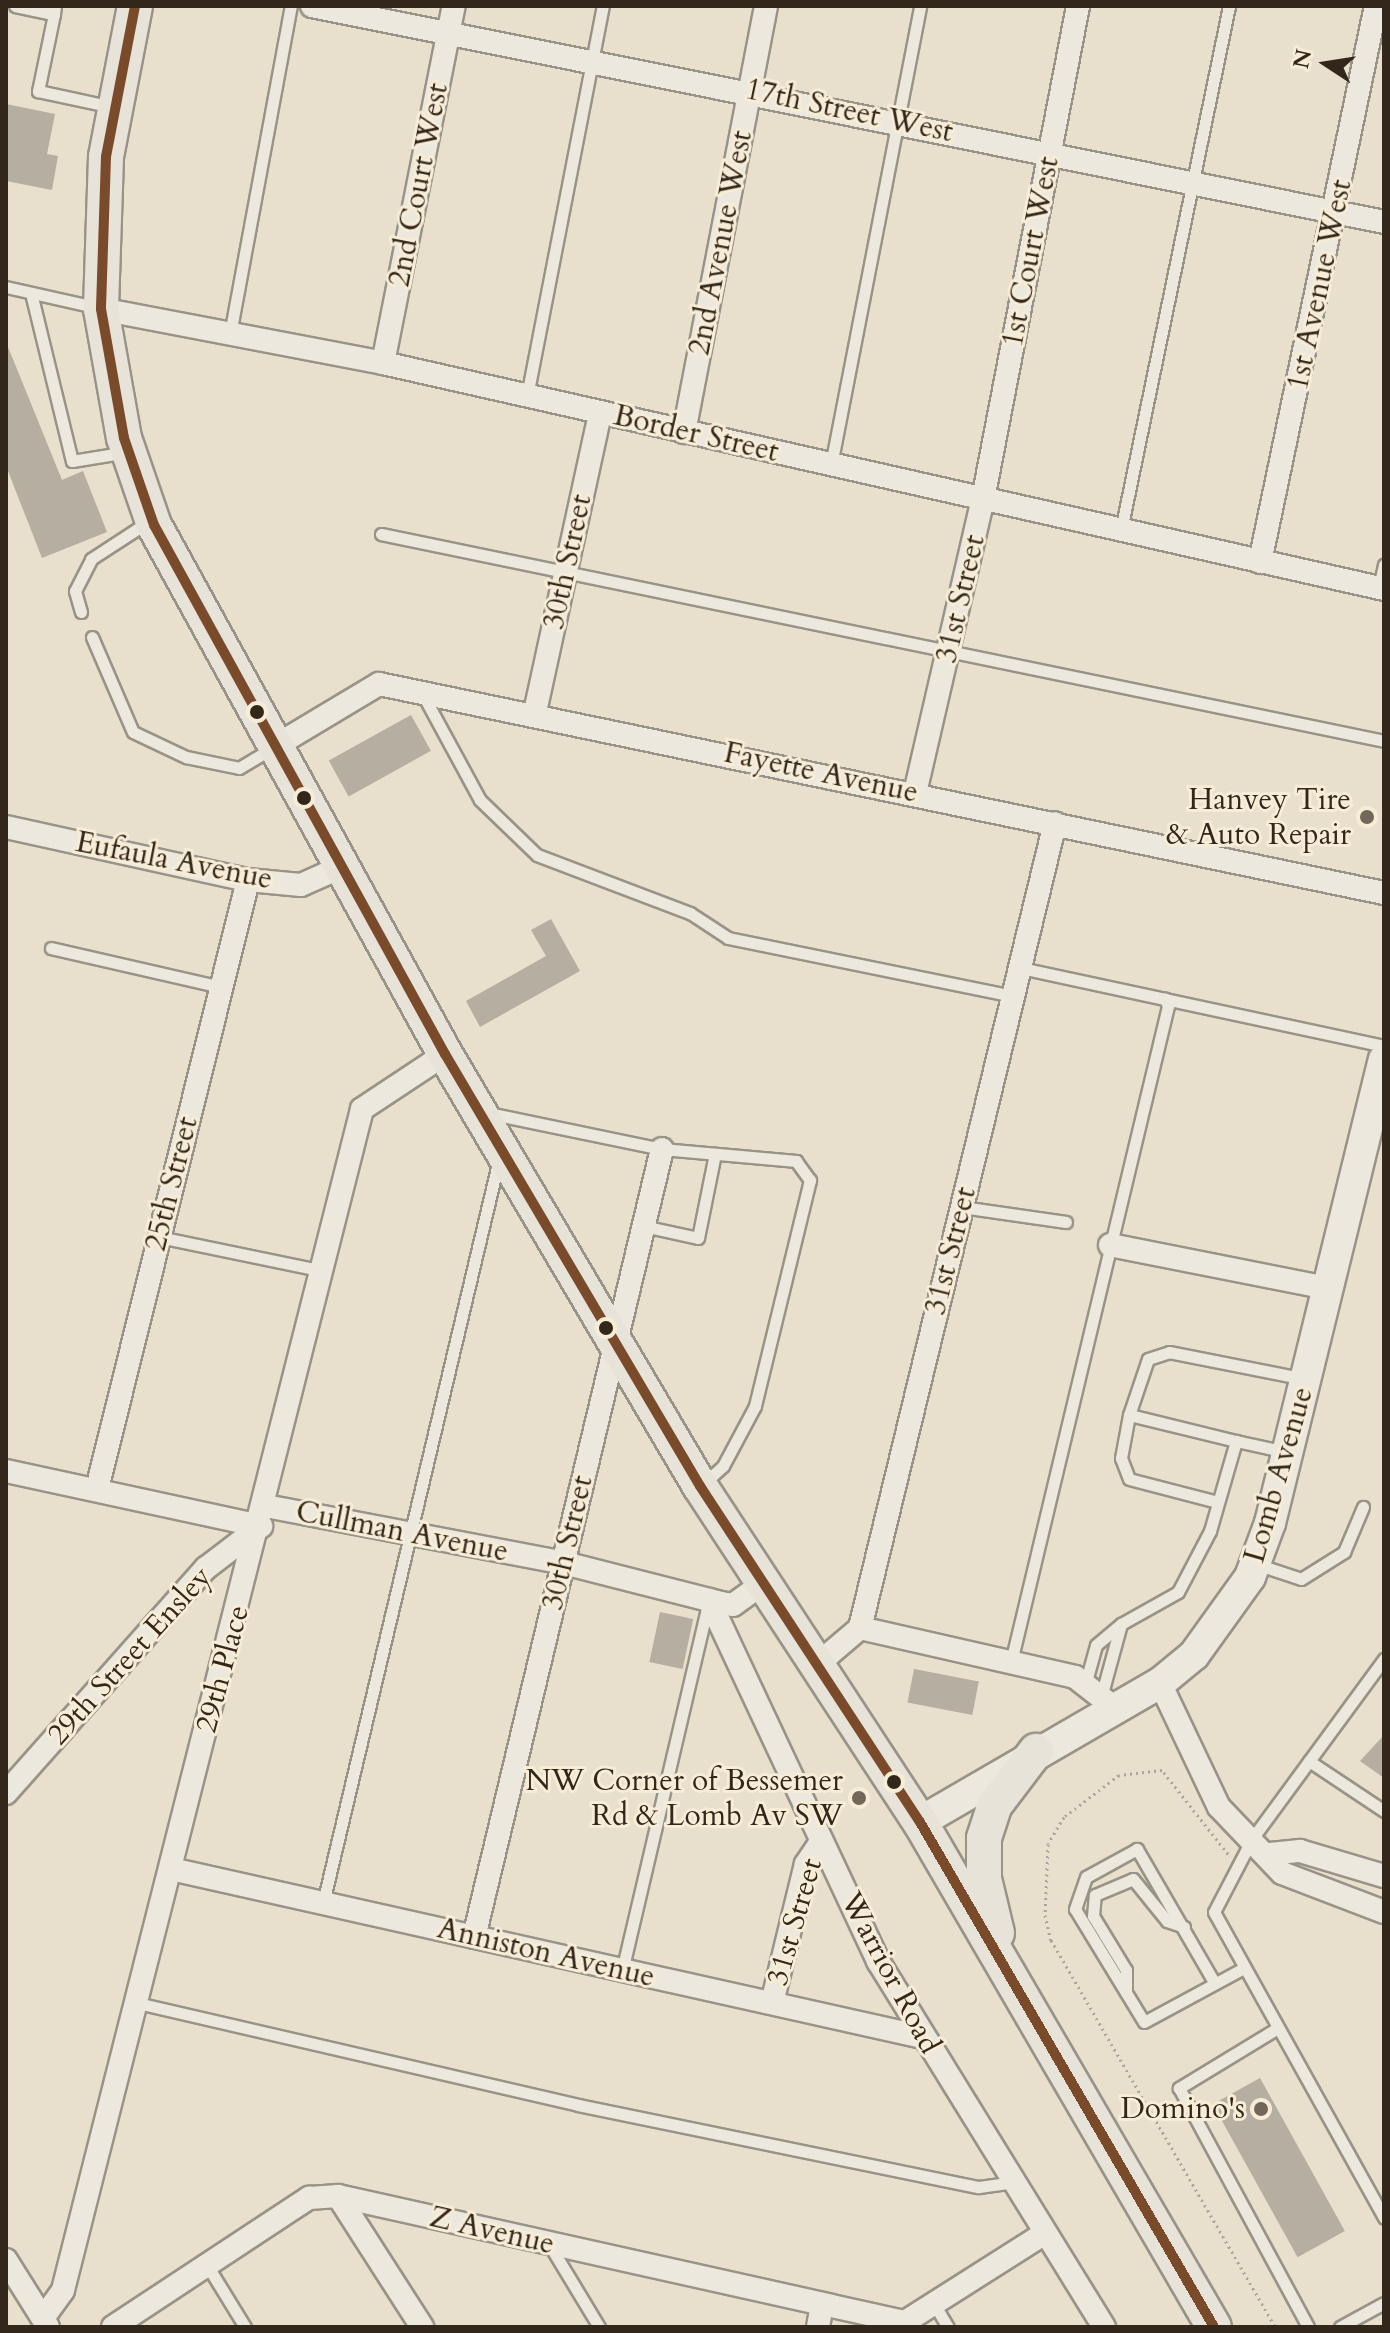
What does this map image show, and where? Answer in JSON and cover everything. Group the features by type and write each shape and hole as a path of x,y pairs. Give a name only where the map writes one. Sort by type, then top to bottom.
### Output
{"main road":[{"path":"135,6 106,157 101,309 129,452 152,520 339,868 613,1340 700,1486 820,1662 920,1822 1214,2327"},
{"name":"Lomb Avenue","path":"920,1822 1036,1751 1099,1696 1160,1683 1194,1655 1255,1564 1288,1453 1384,1060"},
{"path":"1007,1972 984,1879 984,1838 995,1805 1036,1751"}],"street":[{"name":"17th Street West","path":"312,6 450,30 750,90 1384,222"},
{"name":"2nd Court West","path":"383,363 454,6"},
{"name":"2nd Avenue West","path":"684,432 766,6"},
{"name":"1st Court West","path":"983,499 1078,6"},
{"name":"1st Avenue West","path":"1260,562 1336,211 1376,6"},
{"name":"Border Street","path":"101,309 383,363 1381,588"},
{"name":"30th Street","path":"535,712 600,413"},
{"name":"31st Street","path":"915,793 983,499"},
{"name":"Fayette Avenue","path":"272,748 379,684 535,712 1384,893"},
{"name":"31st Street","path":"860,1628 1055,823"},
{"name":"Eufaula Avenue","path":"6,827 248,880 301,885 339,868"},
{"name":"25th Street","path":"97,1489 248,880"},
{"name":"29th Place","path":"46,2323 63,2290 132,2002 171,1869 263,1516 362,1109 445,1054"},
{"name":"30th Street","path":"474,1937 564,1563 613,1340 662,1149"},
{"path":"1110,1245 1328,1288"},
{"name":"Cullman Avenue","path":"6,1471 263,1516 411,1534 564,1563 733,1605 765,1582"},
{"name":"29th Street Ensley","path":"6,1793 206,1568 263,1516"},
{"name":"Warrior Road","path":"709,1600 821,1842 922,2037 1104,2327"},
{"path":"820,1662 860,1628 1011,1662 1099,1696"},
{"path":"1160,1683 1219,1807 1303,1886 1384,1912"},
{"name":"31st Street","path":"772,2003 806,1864 821,1842"},
{"path":"1270,1854 1300,1851 1384,1876"},
{"name":"Anniston Avenue","path":"171,1869 922,2037"},
{"path":"338,2196 422,2327"},
{"name":"Z Avenue","path":"113,2327 309,2198 338,2196 822,2304 901,2325"},
{"path":"901,2325 1045,2233"},
{"path":"6,2260 46,2323"},
{"path":"818,2327 822,2304"}],"lane":[{"path":"15,6 54,10 38,91 116,108"},
{"path":"230,334 291,6"},
{"path":"527,396 603,6"},
{"path":"831,465 920,6"},
{"path":"1121,530 1229,6"},
{"name":"Border Street","path":"6,287 101,309"},
{"path":"31,293 72,461 129,452"},
{"path":"81,612 75,591 91,559 152,520"},
{"path":"381,534 951,647 1384,741"},
{"path":"1381,588 1384,565"},
{"path":"92,637 133,732 186,757 239,768 272,748"},
{"path":"420,690 480,800 537,855 690,913 728,938 1013,996"},
{"path":"51,948 221,987"},
{"path":"1020,968 1384,1046"},
{"path":"1011,1662 1165,999"},
{"path":"481,1112 662,1149 796,1161 810,1180 755,1406 723,1466 700,1486"},
{"path":"323,1903 501,1147"},
{"path":"642,1226 698,1238 715,1154"},
{"path":"962,1207 1066,1222"},
{"path":"159,1237 324,1271"},
{"path":"1217,1502 1129,1479 1121,1458 1129,1415 1148,1359 1169,1352 1305,1379"},
{"path":"1129,1415 1288,1453"},
{"path":"1099,1696 1096,1645 1121,1624 1178,1592 1217,1502 1236,1441"},
{"path":"1255,1564 1301,1579 1344,1552 1363,1507"},
{"path":"622,1971 709,1600"},
{"path":"1099,1696 1121,1624"},
{"path":"1384,1659 1252,1839 1214,1912 1276,2029 1384,2218"},
{"path":"1309,1761 1384,1811"},
{"path":"1214,1982 1137,1849 1086,1877 1075,1909 1144,2022 1244,1968"},
{"path":"1126,1992 1126,1970 1093,1916 1095,1895 1133,1879 1167,1921 1184,1927"},
{"path":"132,2002 979,2187 1013,2182"},
{"path":"1276,2029 1179,2088 1308,2327"},
{"path":"549,2244 599,2327"},
{"path":"207,2265 245,2327"},
{"path":"1340,2327 1384,2303"},
{"path":"934,2304 948,2327"}],"building":[{"path":"6,104 55,114 47,154 58,156 52,190 6,181"},
{"path":"6,342 62,480 83,471 107,532 42,558 6,466"},
{"path":"411,715 431,751 349,796 329,761"},
{"path":"551,919 580,971 480,1027 466,1001 546,956 531,930"},
{"path":"660,1612 693,1619 683,1669 649,1662"},
{"path":"914,1669 979,1682 972,1715 908,1702"},
{"path":"1384,1735 1384,1778 1360,1761"},
{"path":"1260,2078 1345,2231 1298,2257 1213,2104"}],"transit line":[{"path":"135,6 106,157 101,309 124,438 154,525 445,1054 700,1486 920,1822 1214,2327"}],"place":[{"name":"Hanvey Tire & Auto Repair","path":"1367,817"},
{"name":"NW Corner of Bessemer Rd & Lomb Av SW","path":"859,1798"},
{"name":"Domino's","path":"1261,2109"}]}
